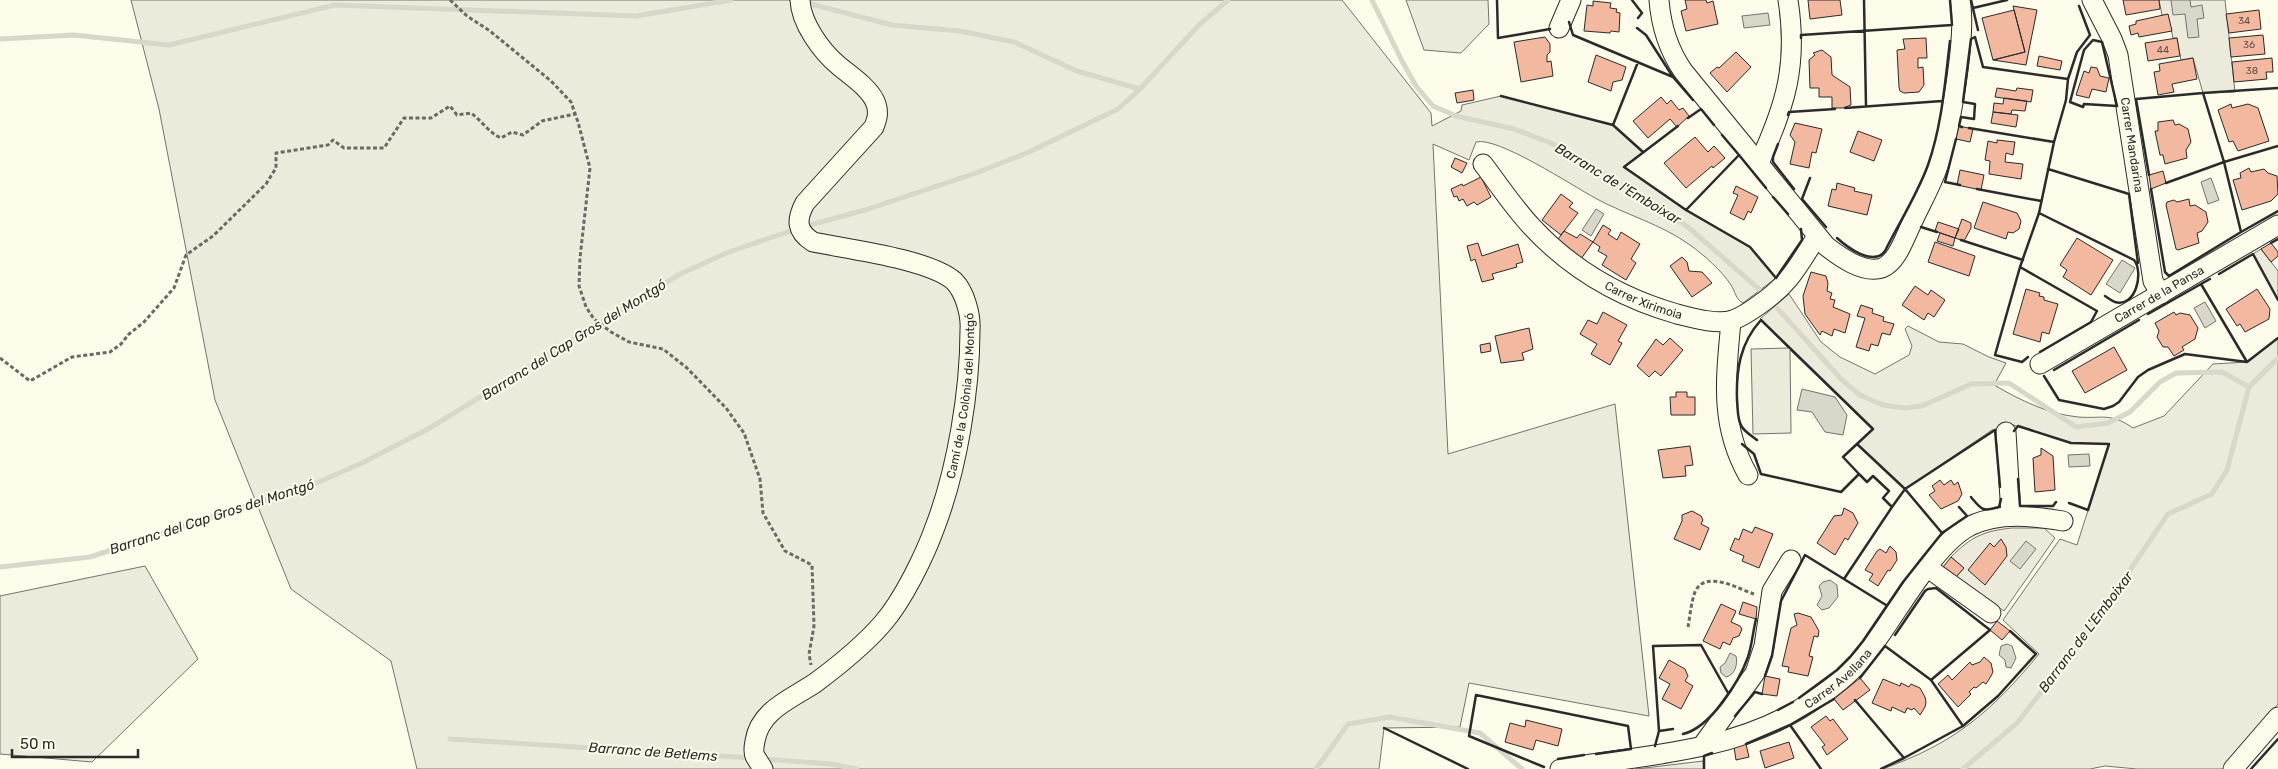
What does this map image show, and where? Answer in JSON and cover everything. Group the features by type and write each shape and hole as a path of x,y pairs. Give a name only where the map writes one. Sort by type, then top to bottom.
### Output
{"street":[{"name":"Camí de la Colònia del Montgó","path":"763,769 755,755 754,748 760,725 776,707 815,682 883,623 921,558 935,527 952,471 963,411 971,328 964,296 955,283 942,273 919,265 813,242 799,228 799,214 805,203 874,127 878,116 876,103 860,83 836,64 808,29 800,0"},
{"path":"1559,28 1570,0"},
{"path":"1646,0 1660,9 1670,50 1683,72 1817,236 1838,256 1872,269 1883,267 1889,263 1902,245 1935,172 1944,143 1960,48 1962,15 1960,0"},
{"path":"1759,163 1780,114 1790,72 1792,30 1788,0"},
{"name":"Carrer Mandarina","path":"2092,0 2118,55 2153,281 2161,294"},
{"name":"Carrer Xirimoia","path":"1484,164 1531,226 1559,254 1588,275 1626,295 1665,310 1704,320 1731,321"},
{"name":"Carrer de la Pansa","path":"2040,364 2278,225"},
{"path":"1748,475 1733,444 1726,408 1726,380 1731,321 1749,311 1786,284 1817,236"},
{"path":"2006,432 2010,516"},
{"name":"Carrer Avellana","path":"1560,769 1626,760 1702,746 1734,738 1789,715 1844,678 1868,652 1928,568 1949,542 1962,531 1982,522 2010,516 2063,521"},
{"path":"1702,746 1754,674 1764,646 1772,591 1790,560"},
{"path":"1928,568 1991,613"},
{"path":"2233,769 2278,718"}],"path":[{"path":"450,0 467,16 490,31 550,81 570,102 590,168 579,268 579,286 586,307 594,319 611,332 629,342 664,349 687,368 726,408 744,433 760,479 763,513 785,551 812,566 814,626 809,654 815,682"},
{"path":"0,358 30,381 72,357 110,352 121,344 129,334 144,322 174,288 186,255 213,236 266,184 276,168 276,153 328,145 333,140 344,148 384,148 404,118 432,118 450,106 457,115 471,113 481,120 493,134 501,138 512,132 523,134 542,121 575,114"},
{"path":"1688,627 1695,593 1702,584 1709,581 1714,580 1770,600"}],"shaded area":[{"path":"131,0 1342,0 1431,113 1432,126 1461,111 1462,105 1501,96 1613,125 1643,152 1624,167 1686,210 1750,247 1776,278 1743,303 1718,269 1690,245 1655,225 1595,198 1517,154 1486,142 1476,142 1469,160 1433,144 1448,454 1615,404 1649,716 1469,683 1460,727 1384,728 1379,769 417,769 391,661 291,589 215,400 159,109"},
{"path":"1406,0 1488,0 1489,24 1461,53 1424,50"},
{"path":"2159,0 2225,0 2235,92 2203,93 2193,58 2181,60 2177,38 2173,38 2168,15 2162,15"},
{"path":"2171,0 2190,0 2191,7 2202,5 2204,18 2197,19 2199,37 2188,38 2185,14 2173,15"},
{"path":"1768,13 1770,25 1744,28 1742,16"},
{"path":"2211,178 2219,200 2208,204 2201,182"},
{"path":"1596,209 1604,214 1591,236 1582,230"},
{"path":"2261,249 2278,271 2278,300 2253,254"},
{"path":"2122,260 2135,268 2120,293 2106,284"},
{"path":"1789,294 1821,342 1840,357 1875,374 1909,355 1912,346 1905,329 1908,326 1939,342 1963,344 2006,363 1994,385 2024,401 2056,413 2078,417 2112,418 2133,428 2164,416 2213,364 2247,362 2278,338 2278,704 2223,769 2137,769 2105,766 2090,769 1882,769 1930,749 1970,724 2004,693 2039,654 2003,620 2060,539 2077,545 2109,444 2071,443 2013,425 1992,430 1905,489 1857,444 1872,429 1790,350 1791,433 1753,434 1751,349 1788,348 1760,319"},
{"path":"2205,302 2216,321 2205,328 2194,308"},
{"path":"1802,389 1835,397 1847,415 1843,435 1825,432 1812,412 1797,410"},
{"path":"2089,454 2090,466 2069,467 2068,455"},
{"path":"2012,528 2044,528 2055,538 2004,611 1956,577 1964,568 1951,557 1965,544 1978,536"},
{"path":"2026,541 2036,549 2020,569 2010,561"},
{"path":"145,566 198,659 92,762 0,754 0,596"},
{"path":"1830,580 1837,585 1838,597 1829,608 1822,610 1817,605 1822,596 1819,586 1823,582"},
{"path":"2007,644 2012,646 2016,658 2011,668 2006,667 2005,660 1999,655 2001,646"},
{"path":"1730,653 1736,656 1737,662 1734,672 1726,677 1721,673 1720,667 1725,663"},
{"path":"1703,761 1704,769 1636,769"}],"building":[{"path":"1685,0 1706,0 1707,3 1713,1 1718,24 1686,31 1681,11 1687,9"},
{"path":"1808,0 1840,0 1842,15 1810,19"},
{"path":"2123,0 2159,0 2160,9 2126,15"},
{"path":"1593,1 1611,3 1610,8 1617,9 1616,12 1620,13 1619,32 1584,31 1587,5 1593,6"},
{"path":"2013,6 2037,10 2026,65 1993,60 2025,52"},
{"path":"2014,10 2025,52 1993,60 1982,18"},
{"path":"2259,10 2261,29 2229,33 2226,14"},
{"path":"2168,14 2172,31 2139,37 2138,33 2131,35 2129,26 2136,24 2136,21"},
{"path":"2263,35 2265,54 2231,57 2229,38"},
{"path":"1545,37 1550,44 1547,62 1551,61 1553,76 1521,82 1514,42"},
{"path":"1926,38 1927,58 1918,58 1918,68 1923,67 1924,85 1919,92 1904,93 1900,91 1899,87 1897,50 1905,49 1903,39"},
{"path":"2177,38 2180,56 2148,61 2145,43"},
{"path":"1822,50 1831,57 1832,75 1850,87 1851,105 1843,108 1832,108 1832,97 1819,97 1819,88 1810,88 1809,60 1815,55 1813,53"},
{"path":"1736,52 1751,67 1727,92 1710,73 1717,67 1719,68"},
{"path":"1596,55 1626,67 1622,80 1613,82 1611,91 1588,82"},
{"path":"2039,56 2062,61 2060,70 2037,66"},
{"path":"2193,58 2197,79 2172,84 2174,92 2158,95 2154,72 2160,71 2159,64"},
{"path":"2272,58 2273,72 2266,72 2267,79 2234,82 2232,62"},
{"path":"2091,67 2097,68 2100,76 2109,78 2106,92 2092,89 2089,98 2076,95 2084,71 2089,73"},
{"path":"1997,88 2016,91 2017,88 2033,90 2031,102 1995,97"},
{"path":"1473,90 1474,100 1457,103 1455,93"},
{"path":"1661,97 1667,104 1671,100 1679,110 1683,108 1689,116 1677,127 1670,119 1648,138 1633,121"},
{"path":"2004,98 2027,101 2025,111 2012,110 2011,114 1993,112 1994,103 2003,104"},
{"path":"2231,104 2232,108 2248,104 2258,108 2269,141 2238,151 2233,141 2229,142 2218,110"},
{"path":"1993,112 2018,115 2016,127 1991,123"},
{"path":"2173,120 2175,125 2179,124 2188,129 2191,142 2186,150 2187,158 2165,164 2163,155 2160,155 2155,131 2158,131 2158,122"},
{"path":"1795,123 1822,129 1816,153 1812,152 1809,168 1790,164 1795,142 1790,135"},
{"path":"1959,126 1973,129 1970,142 1956,139"},
{"path":"1858,131 1882,140 1874,161 1850,152"},
{"path":"1695,137 1708,152 1714,146 1725,158 1713,168 1712,166 1686,188 1664,163"},
{"path":"1997,140 2015,142 2013,155 2006,153 2005,162 2023,164 2021,179 1989,174 1990,161 1985,160 1988,141 1997,143"},
{"path":"1455,158 1467,163 1462,173 1451,167"},
{"path":"2249,168 2251,172 2264,169 2268,173 2277,176 2278,194 2271,201 2242,210 2233,180 2241,178 2240,173"},
{"path":"1960,170 1984,175 1981,190 1957,185"},
{"path":"2163,171 2166,183 2151,189 2149,175"},
{"path":"1481,177 1491,197 1477,205 1474,202 1467,206 1463,199 1459,201 1457,196 1454,197 1451,189 1462,184 1463,186"},
{"path":"1837,183 1855,188 1854,191 1872,195 1867,215 1828,206 1832,189 1836,190"},
{"path":"1736,186 1758,197 1751,213 1748,211 1744,220 1730,213 1738,195 1733,193"},
{"path":"1561,194 1573,203 1569,207 1578,213 1561,235 1542,220"},
{"path":"2189,199 2190,206 2195,205 2206,212 2208,222 2202,231 2197,233 2199,243 2178,250 2176,249 2166,205 2167,202 2174,200 2177,202"},
{"path":"1983,202 2017,213 2021,221 2019,229 2013,233 2008,232 2006,239 1974,228"},
{"path":"1962,219 1971,223 1971,228 1964,241 1955,238"},
{"path":"1938,222 1959,229 1955,238 1935,231"},
{"path":"1603,225 1611,230 1608,234 1617,240 1621,232 1640,244 1631,259 1636,263 1626,280 1602,265 1607,256 1598,251 1600,247 1593,242"},
{"path":"1564,231 1577,238 1580,234 1593,242 1581,259 1556,242"},
{"path":"1940,233 1955,238 1953,246 1937,241"},
{"path":"2077,238 2113,260 2091,295 2063,277 2067,270 2060,265"},
{"path":"1935,242 1975,256 1969,276 1928,262"},
{"path":"1478,243 1482,256 1518,244 1523,262 1516,264 1517,267 1492,274 1494,279 1482,282 1475,259 1471,261 1467,246"},
{"path":"2271,243 2278,252 2278,256 2271,262 2261,249"},
{"path":"1682,257 1687,262 1689,271 1702,272 1712,283 1692,297 1670,266"},
{"path":"1811,272 1826,276 1828,283 1827,291 1832,293 1830,299 1835,300 1833,307 1850,314 1845,333 1834,329 1832,336 1822,331 1820,335 1805,314 1803,296"},
{"path":"1915,286 1928,295 1931,290 1945,300 1934,317 1928,313 1924,320 1902,305"},
{"path":"2026,289 2040,293 2039,296 2044,297 2044,300 2058,304 2049,334 2042,332 2040,342 2013,334"},
{"path":"2257,289 2270,309 2269,319 2245,332 2240,324 2237,326 2226,309"},
{"path":"1861,305 1873,309 1872,313 1884,317 1883,321 1894,324 1890,335 1882,333 1878,346 1871,344 1869,351 1856,347 1865,318 1857,316"},
{"path":"1603,312 1627,325 1618,341 1622,343 1610,365 1591,354 1597,344 1580,334 1588,320 1597,324"},
{"path":"2174,312 2176,315 2180,313 2190,315 2198,328 2195,339 2182,347 2184,350 2174,356 2168,347 2163,347 2157,337 2159,331 2155,323"},
{"path":"1529,328 1533,349 1522,353 1524,360 1501,363 1495,336"},
{"path":"1670,338 1683,350 1661,376 1655,371 1649,377 1637,366 1656,339 1663,345"},
{"path":"1490,343 1491,351 1481,353 1480,345"},
{"path":"2114,347 2127,370 2085,393 2072,371"},
{"path":"1676,392 1687,392 1687,397 1695,397 1695,415 1671,415 1670,397 1676,397"},
{"path":"1690,446 1693,465 1685,466 1686,476 1663,478 1658,450"},
{"path":"2041,448 2053,456 2055,490 2035,492 2033,458 2041,455"},
{"path":"1940,480 1944,485 1951,480 1954,485 1958,482 1962,494 1958,501 1941,509 1929,495 1935,491 1932,486"},
{"path":"1844,508 1853,513 1858,523 1848,540 1845,538 1835,555 1817,543 1834,516 1842,515"},
{"path":"1692,511 1701,516 1703,520 1701,524 1709,528 1700,550 1674,539 1682,521 1682,515"},
{"path":"1755,527 1773,534 1759,568 1742,561 1744,556 1730,550 1735,538 1739,540 1743,529 1752,533"},
{"path":"2001,539 2006,547 2007,556 1985,585 1968,570 1990,543 1994,547"},
{"path":"1890,546 1896,552 1897,560 1878,586 1869,580 1873,574 1865,570 1877,551 1880,549 1886,553"},
{"path":"1951,557 1964,568 1956,577 1943,567"},
{"path":"1743,602 1757,607 1756,619 1739,614"},
{"path":"1721,604 1736,611 1731,622 1742,629 1739,636 1733,638 1730,645 1723,642 1720,649 1703,641"},
{"path":"1798,613 1811,617 1819,631 1818,637 1814,636 1809,656 1813,657 1808,676 1788,672 1789,667 1782,666 1791,628 1797,625 1794,614"},
{"path":"1997,621 2010,631 2002,640 1990,630"},
{"path":"1984,657 1991,663 1993,672 1991,676 1986,684 1983,682 1976,688 1974,687 1969,692 1971,694 1958,707 1938,684 1948,675 1952,680 1970,662 1972,665 1980,662"},
{"path":"1669,660 1685,669 1688,676 1685,681 1693,686 1681,709 1662,699 1670,684 1659,678"},
{"path":"1765,676 1780,679 1777,696 1762,694"},
{"path":"1860,678 1870,690 1843,710 1834,699"},
{"path":"1883,679 1900,686 1901,683 1909,687 1911,684 1920,688 1926,702 1920,715 1914,708 1912,710 1907,708 1905,713 1892,707 1891,711 1872,703"},
{"path":"1826,716 1830,721 1833,719 1848,739 1827,755 1822,747 1825,745 1811,727"},
{"path":"1526,720 1562,729 1558,746 1536,740 1533,750 1505,742 1510,723 1525,727"},
{"path":"1789,742 1794,758 1765,768 1760,751"},
{"path":"1746,744 1749,757 1736,760 1734,747"}],"waterway":[{"name":"Barranc de l'Emboixar","path":"0,39 74,35 169,45 335,5 636,16 731,0"},
{"name":"Barranc de l'Emboixar","path":"805,0 811,4 892,25 960,31 1014,42 1077,71 1140,89 1199,25 1228,0"},
{"name":"Barranc de l'Emboixar","path":"1372,0 1416,86 1433,106 1456,116 1514,129 1551,143 1688,227 1759,289"},
{"name":"Barranc del Cap Gros del Montgó","path":"0,567 90,557 319,482 362,463 428,429 680,274 729,252 799,228 865,210 976,173 1029,152 1118,109 1140,89"},
{"name":"Barranc de l'Emboixar","path":"1777,308 1842,380 1860,395 1883,405 1905,408 1922,406 1971,384 2009,383 2076,427 2108,423 2130,412 2160,382 2176,373 2222,372 2249,387 2278,358"},
{"name":"Barranc de L'Emboixar","path":"1963,769 2017,723 2113,600 2132,567 2168,514 2212,494 2227,470 2249,387"},
{"name":"Barranc de L'Emboixar","path":"1316,769 1348,724 1390,717 1480,733 1522,769"},
{"name":"Barranc de Betlems","path":"450,739 751,758"},
{"name":"Barranc de Betlems","path":"762,759 831,764 857,769"}],"wall":[{"path":"1497,0 1498,38 1550,29"},
{"path":"1632,0 1642,13 1638,18"},
{"path":"1864,0 1866,106"},
{"path":"1801,38 1801,35 1952,25 1950,0"},
{"path":"1971,0 1978,30"},
{"path":"1973,8 2007,0"},
{"path":"2020,267 2039,213 2054,142 2066,100 2068,79 2077,52 2090,35 2079,6"},
{"path":"1569,22 1573,35 1673,77 1693,100"},
{"path":"1637,28 1646,35 1673,77"},
{"path":"1962,127 1959,126 1961,117 1974,119 1975,104 1963,102 1971,39 1975,37 1983,67 2068,79"},
{"path":"2093,40 2102,42 2117,106 2084,104 2083,107 2070,102 2084,50 2093,40"},
{"path":"1837,238 1853,250 1867,256 1874,257 1885,251 1919,187 1933,150 1942,103 1950,41"},
{"path":"1638,62 1613,125 1643,152"},
{"path":"2203,93 2278,88"},
{"path":"2149,175 2136,99 2203,93 2224,162 2166,183"},
{"path":"1501,96 1613,125"},
{"path":"1845,108 1942,101"},
{"path":"1688,118 1701,109 1714,125"},
{"path":"1788,115 1789,112 1835,109"},
{"path":"1678,126 1624,167 1686,210"},
{"path":"1969,128 2054,142"},
{"path":"1722,135 1739,155"},
{"path":"1956,139 1945,182 1960,185"},
{"path":"1778,144 1773,162 1794,189"},
{"path":"2151,189 2165,272 2169,276 2241,232 2224,162 2278,146"},
{"path":"1766,188 1739,155 1686,210 1750,247 1776,278 1802,240 1801,229"},
{"path":"2048,169 2129,194 2138,263"},
{"path":"1810,178 1802,199 1826,227"},
{"path":"1977,189 2041,201"},
{"path":"1773,197 1788,214"},
{"path":"2241,232 2278,211"},
{"path":"2039,213 2134,260 2137,265 2138,280 2133,295 2128,300 2122,302 2115,302 2105,296"},
{"path":"1921,227 1937,232"},
{"path":"2271,243 2278,239"},
{"path":"1961,240 2023,260"},
{"path":"2219,274 2253,254 2278,300"},
{"path":"2028,357 2022,362 1995,355 2020,267 2097,311 2091,322 2040,352"},
{"path":"2210,279 2201,284 2247,362"},
{"path":"2148,314 2201,284"},
{"path":"1742,444 1754,454 1761,474 1841,492 1859,474 1843,457 1873,429 1761,320 1748,338 1741,357 1737,378 1739,421 1745,431 1757,440"},
{"path":"2054,370 2139,320"},
{"path":"2044,376 2059,400 2104,409 2119,402 2138,377 2148,370 2185,354 2247,362 2278,338"},
{"path":"2014,431 2018,426 2071,443 2109,444 2088,510 2069,503"},
{"path":"1959,507 1967,516 1942,533 1905,489 1995,430 2000,487"},
{"path":"1857,444 1905,489 1892,507"},
{"path":"1844,579 1892,507 1883,498 1889,491 1873,476 1867,482 1859,474"},
{"path":"2018,479 2020,506 2053,506 2056,502"},
{"path":"1971,497 1983,509 1999,507 2001,499"},
{"path":"1799,698 1837,670 1850,657 1903,582 1942,533"},
{"path":"1765,676 1772,656 1781,601 1805,555 1886,605"},
{"path":"1895,635 1925,591 1936,588 1990,630 1931,680"},
{"path":"1683,734 1703,723 1713,714 1731,691 1748,657 1756,619"},
{"path":"1860,678 1885,646 1931,680 1963,726 1998,696 2036,654 2010,631"},
{"path":"1655,746 1659,731 1653,646 1701,645 1728,693"},
{"path":"1735,716 1755,692 1762,694"},
{"path":"1544,767 1469,736 1476,695 1628,726 1631,749 1596,754"},
{"path":"1821,769 1790,725 1834,699"},
{"path":"1855,700 1904,758 1963,726"},
{"path":"1778,710 1793,702"},
{"path":"1746,744 1790,725"},
{"path":"1384,728 1468,769"},
{"path":"1659,731 1673,729"},
{"path":"2251,769 2278,739"},
{"path":"1704,769 1704,756 1712,753"},
{"path":"1558,759 1584,755"},
{"path":"1881,769 1904,758"}]}
